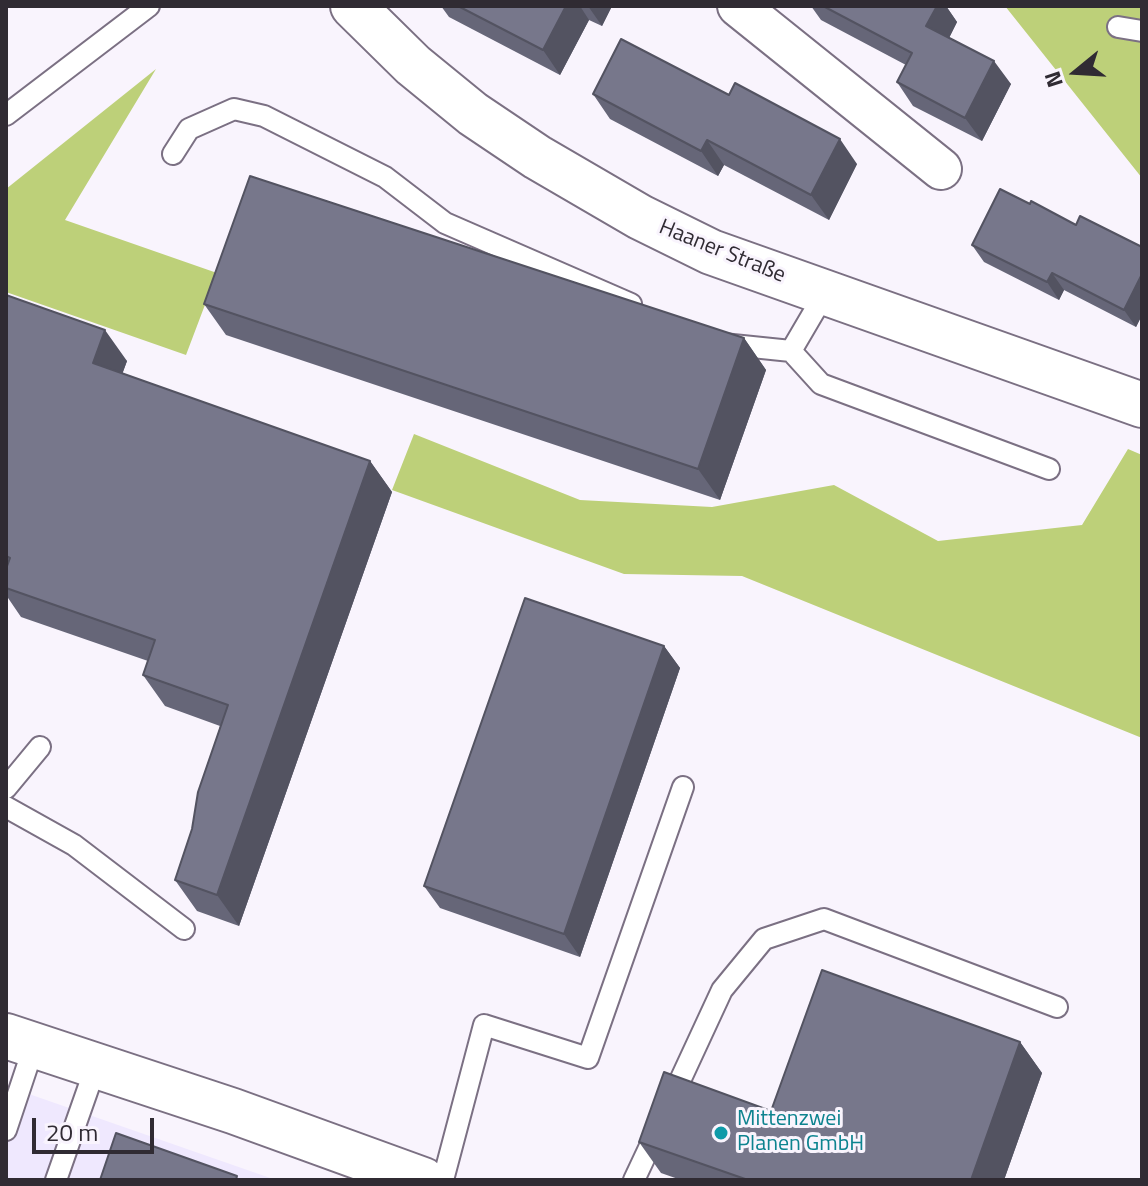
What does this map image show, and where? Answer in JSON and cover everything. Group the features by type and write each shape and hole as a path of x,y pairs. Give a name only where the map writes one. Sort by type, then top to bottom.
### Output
{"main road":[{"name":"Haaner Straße","path":"353,6 413,65 473,114 537,157 640,217 711,252 1142,405"},
{"path":"20,1041 233,1111 368,1171 423,1180"}],"street":[{"path":"738,6 797,50 941,169"}],"lane":[{"path":"9,106 149,6"},
{"path":"1118,27 1142,31"},
{"path":"173,154 189,129 234,109 264,116 385,177 445,223 643,309"},
{"path":"791,351 825,293"},
{"path":"700,334 728,346 791,351 821,384 1049,469"},
{"path":"6,788 40,747"},
{"path":"443,1180 484,1025 588,1058 683,787"},
{"path":"6,807 74,845 184,929"},
{"path":"634,1180 722,990 764,939 824,919 1057,1007"},
{"path":"6,1130 20,1041"},
{"path":"56,1180 96,1066"}],"shaded area":[{"path":"6,1086 276,1180 6,1180"}],"green space":[{"path":"1005,6 1142,6 1142,178"},
{"path":"156,69 65,220 217,273 186,355 6,292 6,189"},
{"path":"414,434 580,500 712,507 834,485 938,541 1082,525 1128,449 1142,455 1142,738 742,576 624,574 392,490"}],"building":[{"path":"458,6 566,6 543,50"},
{"path":"823,6 937,6 926,26 994,61 965,118 897,82 912,53"},
{"path":"621,39 729,95 735,83 840,139 811,195 707,140 701,151 593,94"},
{"path":"250,176 744,338 698,469 204,304"},
{"path":"1000,189 1030,204 1031,201 1076,225 1080,216 1142,247 1142,274 1124,310 1052,273 1047,282 972,245"},
{"path":"6,295 105,330 93,363 370,461 217,895 175,880 192,829 198,792 228,705 143,675 155,640 6,588 6,569 10,558 6,556"},
{"path":"525,598 664,646 564,934 424,886"},
{"path":"822,970 1020,1042 971,1180 748,1180 639,1142 664,1072 771,1111"},
{"path":"116,1133 237,1176 236,1180 100,1180"}],"place":[{"name":"Mittenzwei Planen GmbH","path":"721,1133"}]}
